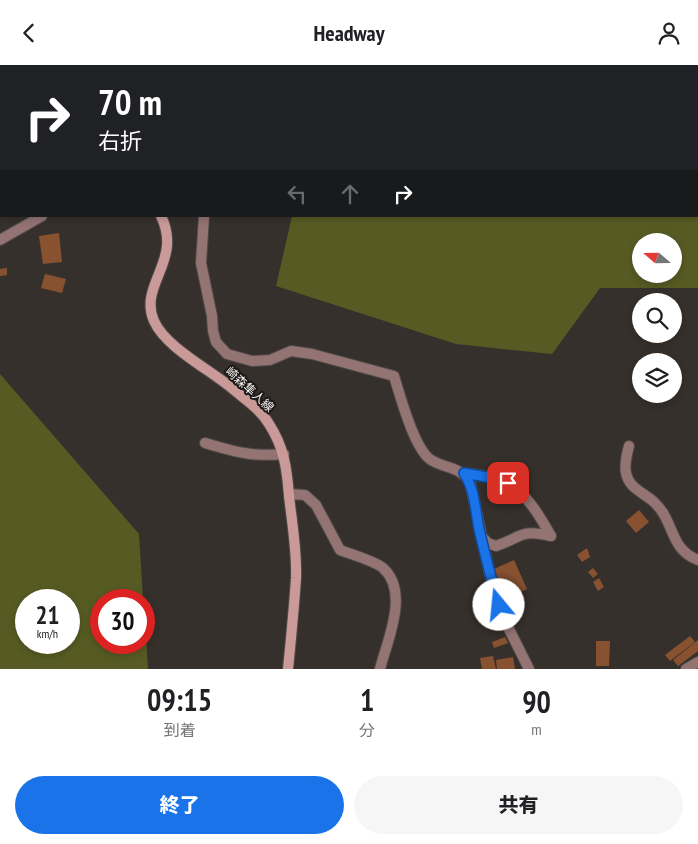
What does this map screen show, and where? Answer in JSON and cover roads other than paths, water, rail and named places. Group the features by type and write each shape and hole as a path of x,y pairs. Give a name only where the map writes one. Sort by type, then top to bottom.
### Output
{"main road":[{"name":"崎森隼人線","path":"161,217 166,227 168,247 152,294 150,309 154,320 170,341 253,406 268,423 284,454 289,479 289,494 295,533 296,578 288,669"}],"street":[{"path":"0,240 40,217"},
{"path":"204,217 201,263 216,342 228,354 252,361 270,360 291,351 312,353 394,376 411,429 430,459 464,473 498,479 517,489 529,500 551,536 531,532 524,533 496,546 488,543 481,537"},
{"path":"205,443 242,454 258,456 284,454"},
{"path":"629,446 626,473 632,485 655,502 663,513 681,551 698,560"},
{"path":"464,473 470,482 474,496 490,575 504,619 529,669"},
{"path":"289,494 306,495 316,505 340,550 383,567 394,584 396,593 395,610 380,669"},
{"path":"686,669 698,662"}]}
